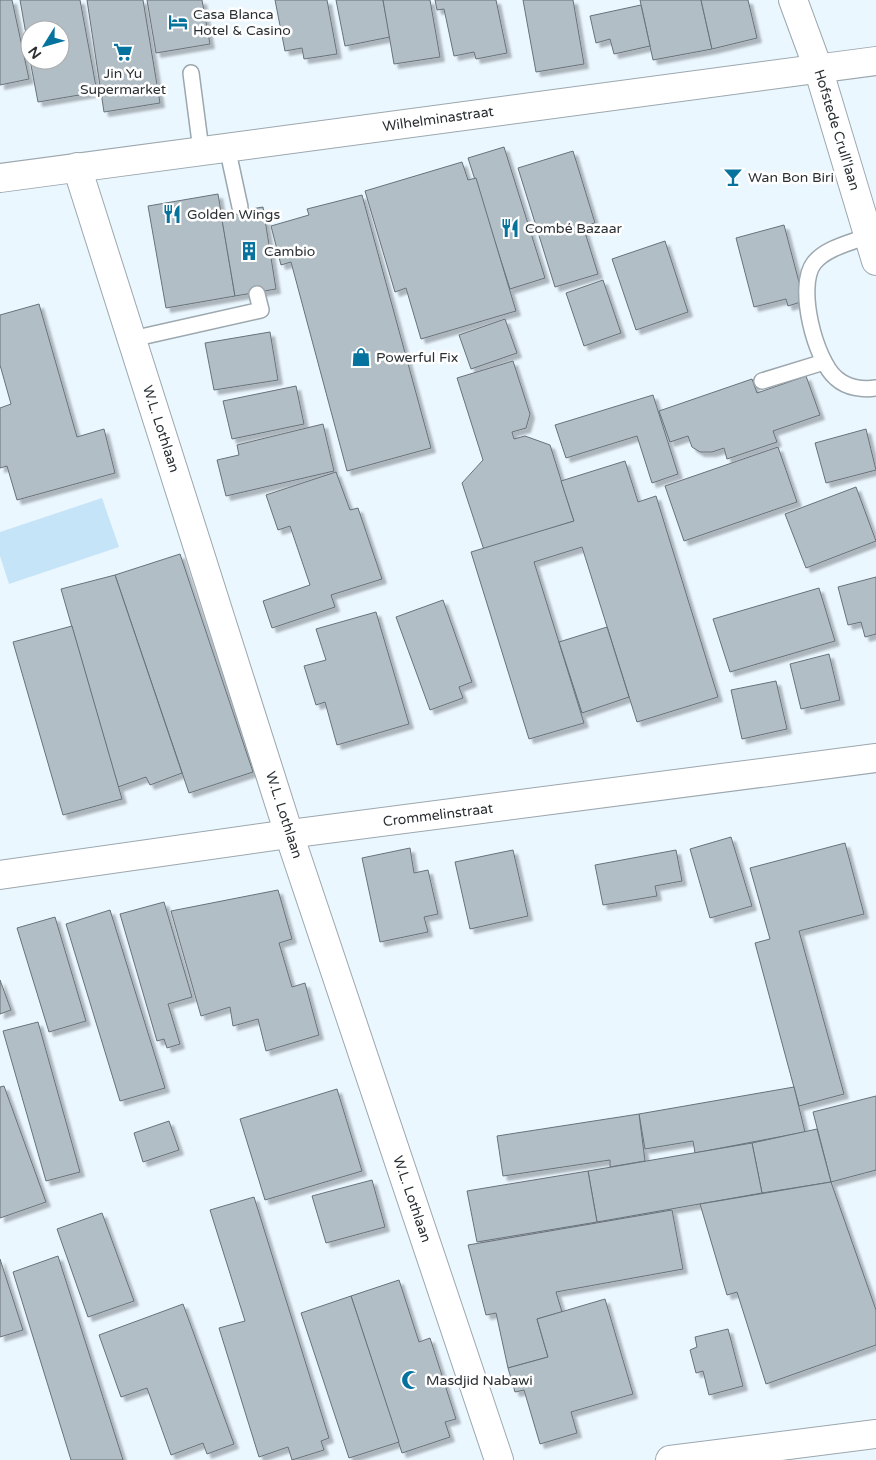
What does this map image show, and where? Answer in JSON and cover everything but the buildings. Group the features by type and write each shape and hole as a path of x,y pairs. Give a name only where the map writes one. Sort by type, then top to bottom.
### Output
{"street":[{"name":"Hofstede Crull'laan","path":"793,0 818,68 870,226 876,261"},
{"name":"Wilhelminastraat","path":"0,178 876,61"},
{"name":"W.L. Lothlaan","path":"77,167 289,834 499,1460"},
{"name":"Crommelinstraat","path":"0,875 289,834 876,758"},
{"path":"670,1460 876,1434"}],"lane":[{"path":"191,73 214,149 240,207"},
{"path":"870,226 822,254 812,265 808,280 808,310 818,348 824,362 836,378 852,387 876,388"},
{"path":"132,340 261,310 257,294"},
{"path":"762,381 824,362"}],"shaded area":[{"path":"102,498 119,547 9,584 0,556 0,532"}],"place":[{"name":"Casa Blanca Hotel & Casino","path":"178,22"},
{"name":"Jin Yu Supermarket","path":"123,52"},
{"name":"Wan Bon Biri","path":"733,177"},
{"name":"Golden Wings","path":"172,214"},
{"name":"Combé Bazaar","path":"510,228"},
{"name":"Cambio","path":"249,251"},
{"name":"Powerful Fix","path":"361,357"},
{"name":"Masdjid Nabawi","path":"411,1380"}]}
